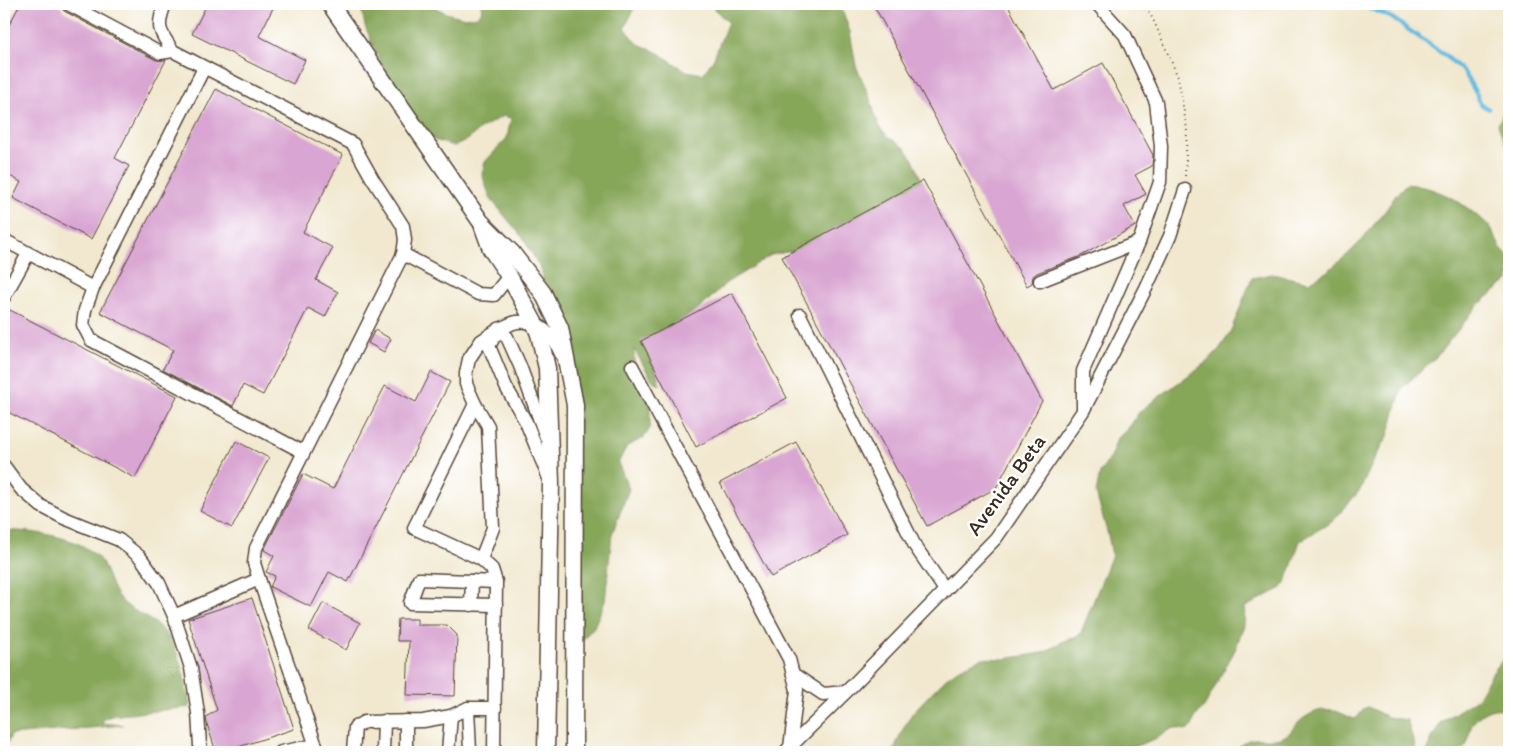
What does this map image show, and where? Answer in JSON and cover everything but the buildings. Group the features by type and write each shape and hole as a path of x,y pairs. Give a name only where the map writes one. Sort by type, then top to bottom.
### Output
{"main road":[{"path":"330,4 481,222 512,253 543,293 560,328 575,405 574,752"},
{"path":"481,222 491,249 509,276 534,322 547,368 551,483 546,752"}],"street":[{"path":"68,4 160,53 173,51"},
{"path":"165,4 159,19 160,27 162,35 173,51 353,144 403,226 406,240 403,254 256,548 254,563 317,749 281,752"},
{"path":"1083,411 1083,371 1139,242 1160,182 1161,146 1156,102 1125,35 1097,4"},
{"path":"204,68 93,288 85,310 83,325 91,340 304,452"},
{"name":"Avenida Beta","path":"787,750 996,538 1083,411 1146,288 1170,236 1184,190"},
{"path":"4,240 93,288"},
{"path":"1040,282 1139,242"},
{"path":"4,298 28,254"},
{"path":"403,254 478,294 494,295 509,276"},
{"path":"800,315 916,546 945,590"},
{"path":"481,559 493,528 493,515 488,426 466,384 466,373 470,359 481,341 499,329 517,322 534,322 548,332 556,343 570,378"},
{"path":"499,329 507,337 520,366 551,449"},
{"path":"499,329 489,346 506,387 526,422 551,483"},
{"path":"632,366 789,659 797,690 787,750"},
{"path":"475,404 414,528 481,559 492,569 496,582 494,752"},
{"path":"4,466 21,489 41,506 64,518 119,540 140,557 159,583 174,616 190,668 198,713 202,752"},
{"path":"174,616 259,579"},
{"path":"496,582 419,579 410,603 496,606"},
{"path":"471,605 472,581"},
{"path":"793,674 823,694 846,692"},
{"path":"354,752 356,728 364,722 423,721 451,716 468,708 495,708"},
{"path":"468,708 470,752"},
{"path":"448,752 451,716"},
{"path":"406,720 406,752"},
{"path":"383,752 384,721"}],"path":[{"path":"1143,4 1153,18 1178,77 1187,130 1184,190"}],"green space":[{"path":"365,4 428,4 446,13 465,18 477,16 482,11 481,4 640,4 633,10 625,28 638,44 657,52 686,71 703,74 713,60 728,22 714,9 715,4 838,4 850,32 856,66 868,93 879,126 887,136 905,148 914,161 921,179 920,192 814,247 771,255 726,283 706,303 663,333 651,354 660,385 652,380 634,349 634,362 650,403 650,428 644,438 627,446 618,463 629,489 612,534 605,601 594,627 570,653 567,644 566,625 570,581 575,394 539,266 523,238 490,198 482,174 485,162 507,138 511,118 503,116 480,129 466,141 454,146 434,140 419,126 381,63 365,26 362,10"},
{"path":"1509,99 1509,147 1505,143 1498,125"},
{"path":"1406,184 1435,190 1444,194 1460,203 1485,222 1502,250 1509,257 1509,280 1478,305 1438,355 1402,388 1388,436 1360,490 1333,521 1300,541 1282,588 1245,607 1244,625 1236,648 1205,705 1194,719 1192,727 1186,730 1173,728 1155,739 1133,747 1126,752 893,752 913,712 944,680 960,668 982,658 1004,659 1043,653 1062,642 1080,635 1112,555 1096,493 1100,473 1110,458 1117,439 1130,426 1140,411 1208,361 1220,348 1230,333 1252,278 1272,274 1309,282 1328,271 1359,243"},
{"path":"4,530 58,537 83,546 94,554 102,563 115,592 121,600 156,624 171,641 180,662 190,707 111,716 101,723 123,725 11,735 6,746 4,743"},
{"path":"1509,652 1509,713 1504,710 1493,709 1482,714 1471,727 1466,746 1457,752 1427,752 1441,722 1477,699 1493,672"},
{"path":"1368,707 1387,717 1407,720 1415,752 1235,752 1240,745 1251,739 1276,739 1285,736 1304,718 1318,711 1332,710 1354,719 1358,717 1363,709"}],"waterway":[{"path":"1360,4 1392,18 1447,57 1464,72 1480,104 1489,109"}]}
